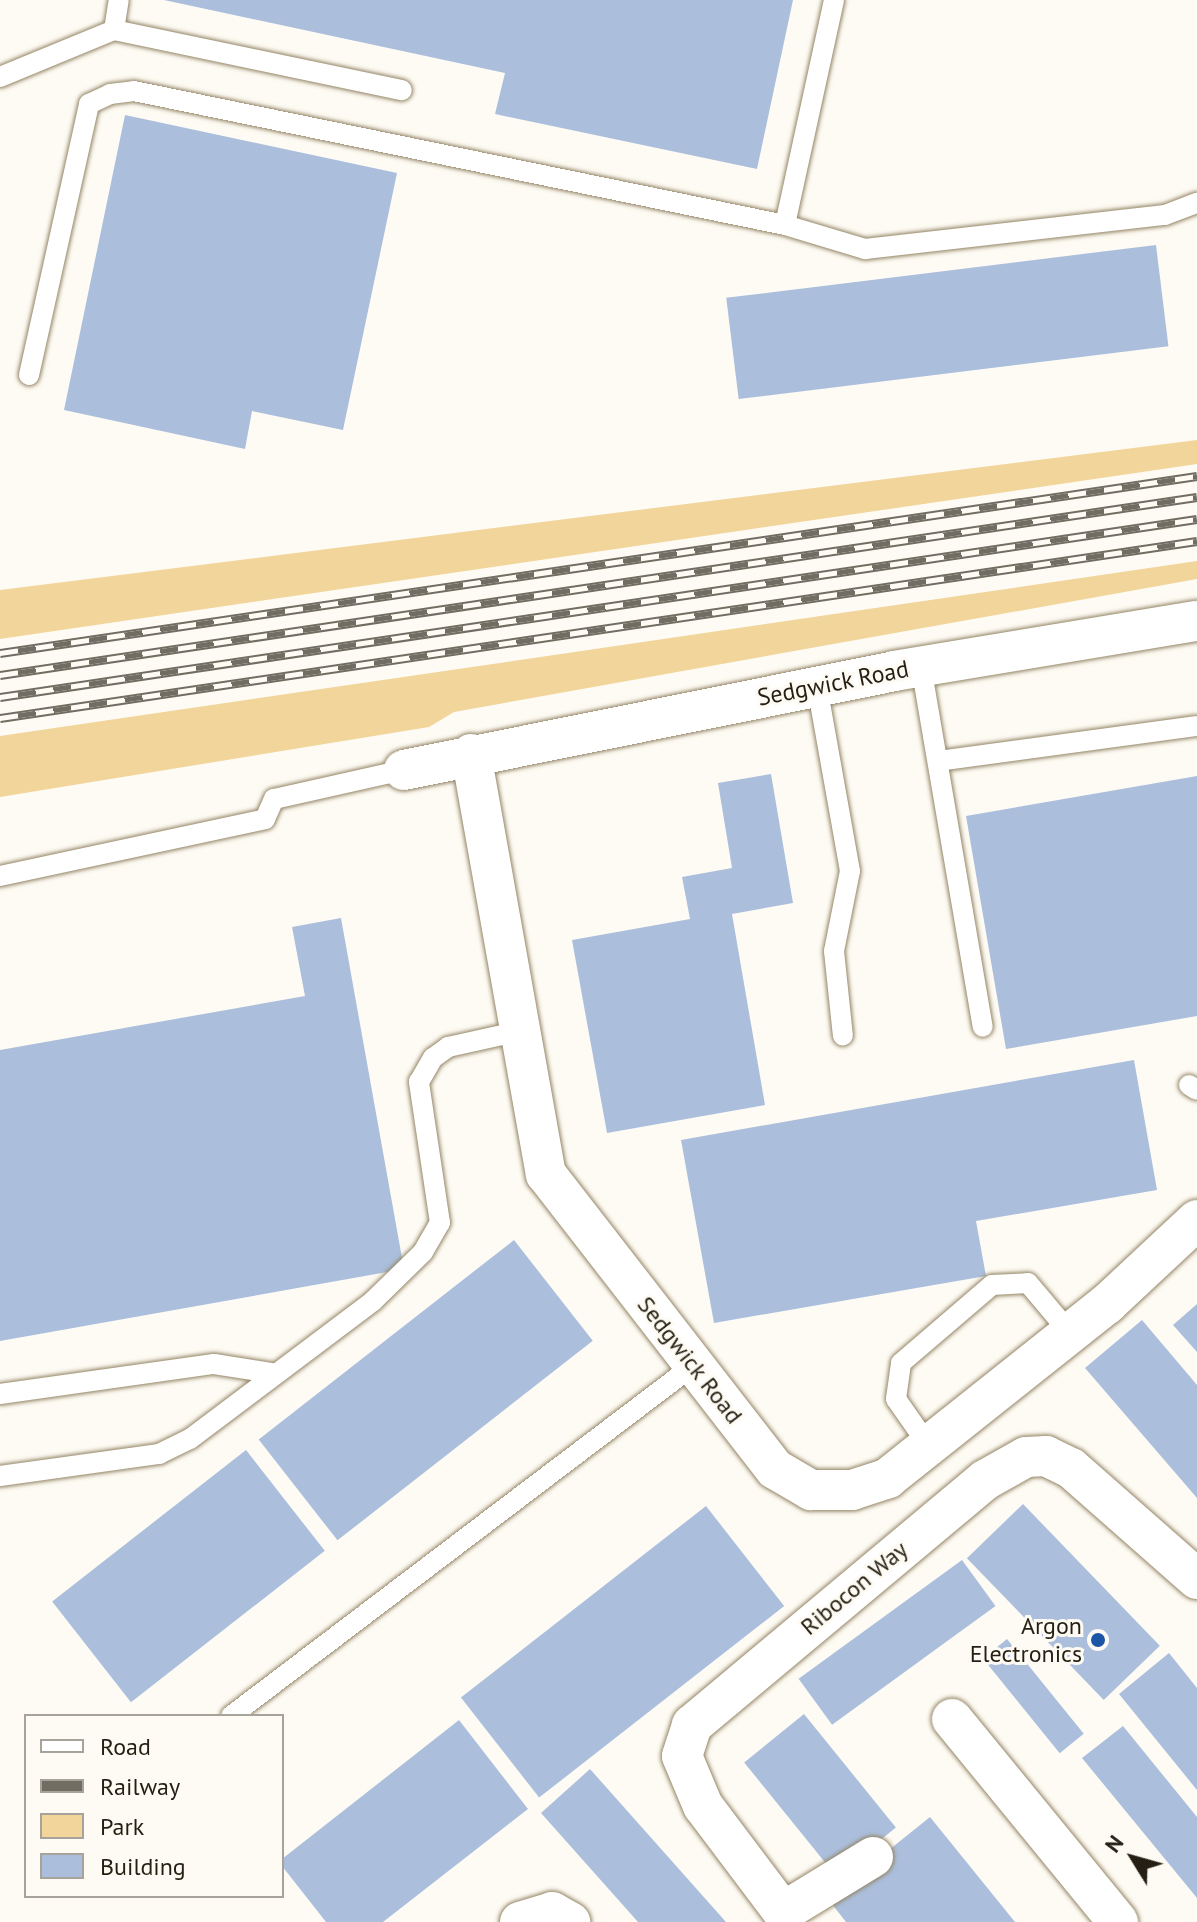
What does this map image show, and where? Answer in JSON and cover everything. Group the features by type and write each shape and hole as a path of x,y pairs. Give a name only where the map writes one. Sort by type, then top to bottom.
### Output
{"street":[{"name":"Sedgwick Road","path":"404,770 471,754 921,666 1197,621"},
{"name":"Sedgwick Road","path":"471,754 546,1174 775,1469 811,1490 852,1490 876,1482 931,1449 1071,1334 1197,1220"},
{"name":"Ribocon Way","path":"873,1857 779,1917 703,1806 682,1756 692,1725 1006,1464 1046,1456 1071,1468 1197,1579"},
{"path":"952,1719 1118,1922"},
{"path":"520,1922 552,1912 570,1922"}],"lane":[{"path":"114,30 119,0"},
{"path":"785,225 834,0"},
{"path":"0,77 114,30 402,90"},
{"path":"29,375 89,104 110,94 134,91 785,225 865,249 1165,215 1197,203"},
{"path":"921,666 983,1027"},
{"path":"817,686 850,871 834,951 843,1036"},
{"path":"938,761 1197,726"},
{"path":"0,876 265,819 274,799 404,770"},
{"path":"0,1476 159,1454 190,1439 272,1373 373,1301 423,1252 440,1223 419,1082 433,1058 448,1047 520,1031"},
{"path":"931,1449 896,1399 901,1363 992,1285 1028,1283 1071,1334"},
{"path":"0,1394 214,1364 272,1373"},
{"path":"234,1714 694,1365"}],"green space":[{"path":"1197,440 1197,464 0,639 0,590"},
{"path":"1197,561 1197,579 454,712 429,727 0,797 0,736"}],"building":[{"path":"164,0 793,0 757,169 495,114 505,73"},
{"path":"125,115 397,173 343,430 252,411 245,449 64,410"},
{"path":"1156,245 1168,346 739,399 726,298"},
{"path":"771,774 793,903 732,914 765,1105 607,1133 572,940 690,919 682,877 732,868 718,783"},
{"path":"1197,776 1197,1016 1006,1049 966,816"},
{"path":"341,918 404,1269 0,1341 0,1050 305,996 292,927"},
{"path":"1134,1060 1157,1190 976,1221 986,1276 714,1323 681,1140"},
{"path":"514,1240 593,1341 337,1540 259,1439"},
{"path":"1197,1304 1197,1352 1173,1325"},
{"path":"1142,1320 1197,1385 1197,1498 1085,1368"},
{"path":"246,1450 325,1551 131,1702 52,1601"},
{"path":"1023,1504 1160,1646 1104,1700 967,1558"},
{"path":"706,1506 784,1606 539,1798 461,1697"},
{"path":"962,1560 996,1606 832,1725 799,1679"},
{"path":"1007,1639 1084,1734 1060,1753 983,1659"},
{"path":"1169,1653 1197,1688 1197,1790 1119,1694"},
{"path":"804,1714 896,1827 836,1876 744,1762"},
{"path":"459,1720 528,1809 383,1922 326,1922 284,1869 284,1857"},
{"path":"1123,1726 1197,1817 1197,1898 1082,1758"},
{"path":"590,1769 726,1922 638,1922 541,1813"},
{"path":"930,1817 1015,1922 846,1922 828,1899"}],"railway":[{"path":"0,653 1197,476"},
{"path":"0,675 1197,497"},
{"path":"0,697 1197,519"},
{"path":"0,718 1197,541"}],"place":[{"name":"Argon Electronics","path":"1098,1640"}]}
